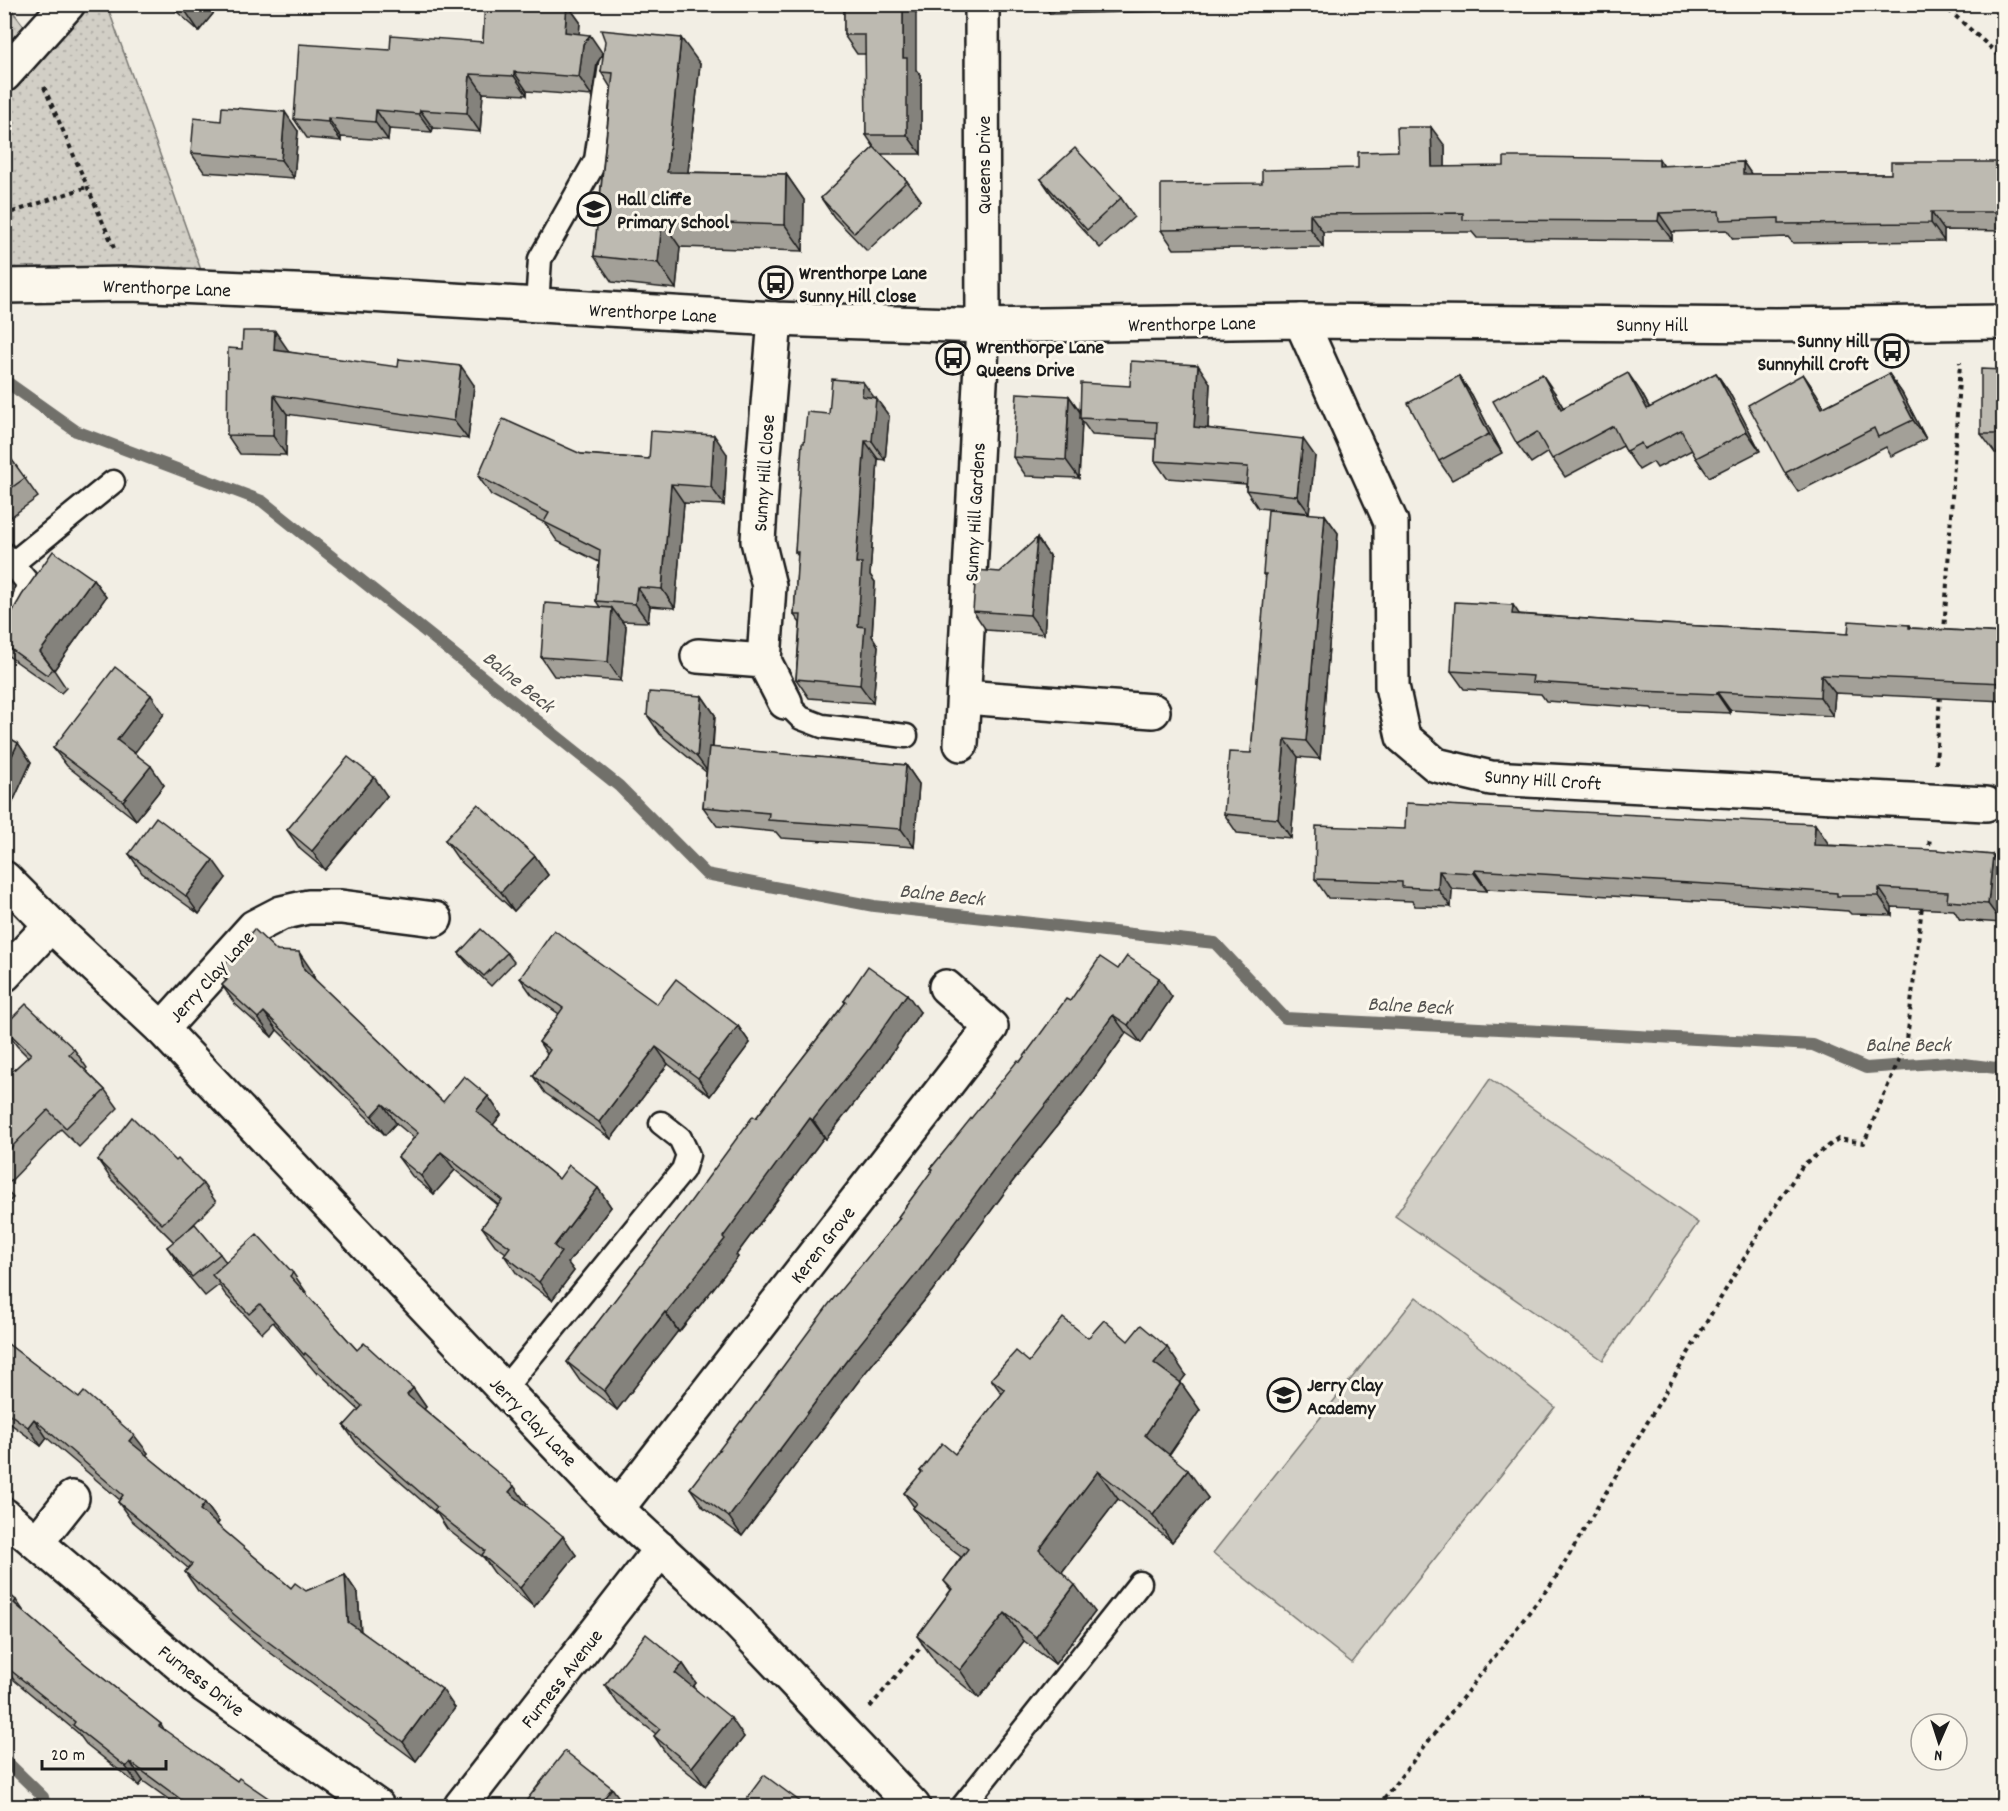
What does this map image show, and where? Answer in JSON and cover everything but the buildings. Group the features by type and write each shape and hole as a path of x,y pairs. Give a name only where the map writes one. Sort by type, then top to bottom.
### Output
{"street":[{"path":"4,75 29,50 68,4"},
{"name":"Queens Drive","path":"982,4 983,326"},
{"name":"Wrenthorpe Lane","path":"4,286 130,284 318,292 775,319 983,326 1301,321"},
{"name":"Sunny Hill Close","path":"764,661 770,586 758,541 775,319"},
{"name":"Sunny Hill","path":"1301,321 1776,325 2004,322"},
{"name":"Sunny Hill Croft","path":"1301,321 1391,522 1392,686 1403,737 1436,765 1491,778 1986,804"},
{"name":"Sunny Hill Gardens","path":"961,744 983,326"},
{"path":"699,656 764,661 785,702"},
{"path":"964,697 1153,711"},
{"name":"Jerry Clay Lane","path":"4,878 162,1029 617,1509 732,1616 913,1806"},
{"name":"Jerry Clay Lane","path":"162,1029 254,927 280,913 308,907 341,907 435,918"},
{"path":"4,975 51,925"},
{"name":"Keren Grove","path":"617,1509 991,1027 946,987"},
{"path":"37,1542 72,1498"},
{"name":"Furness Drive","path":"4,1515 205,1686 377,1806"},
{"name":"Furness Avenue","path":"461,1806 661,1549"}],"lane":[{"path":"537,305 540,259 596,160 610,65"},
{"path":"4,642 21,614 28,583 8,559 113,482"},
{"path":"785,702 801,718 822,726 906,736"},
{"path":"504,1389 683,1170 688,1155 680,1137 661,1123"},
{"path":"963,1806 1140,1583"}],"path":[{"path":"1942,4 2000,56"},
{"path":"2004,7 2000,56 2004,152"},
{"path":"29,50 130,284"},
{"path":"4,214 87,187"},
{"path":"1944,638 1962,322"},
{"path":"1928,858 1941,684"},
{"path":"1378,1806 1555,1579 1772,1211 1803,1165 1838,1139 1864,1143 1907,1040 1922,904"},
{"path":"846,1735 928,1638"}],"shaded area":[{"path":"4,5 8,5 35,41 68,5 107,5 207,287 5,286"},
{"path":"1490,1079 1698,1223 1603,1360 1395,1216"},
{"path":"1416,1297 1555,1407 1352,1663 1213,1553"}],"waterway":[{"name":"Balne Beck","path":"4,380 76,431 262,501 619,786 706,874 874,906 1215,943 1285,1018 1813,1045 1866,1068 1948,1062 2004,1069"},
{"path":"4,1759 43,1797 45,1806"}],"place":[{"name":"Hall Cliffe Primary School","path":"594,209"},
{"name":"Wrenthorpe Lane Sunny Hill Close","path":"776,283"},
{"name":"Sunny Hill Sunnyhill Croft","path":"1892,351"},
{"name":"Wrenthorpe Lane Queens Drive","path":"953,358"},
{"name":"Jerry Clay Academy","path":"1284,1395"}]}
